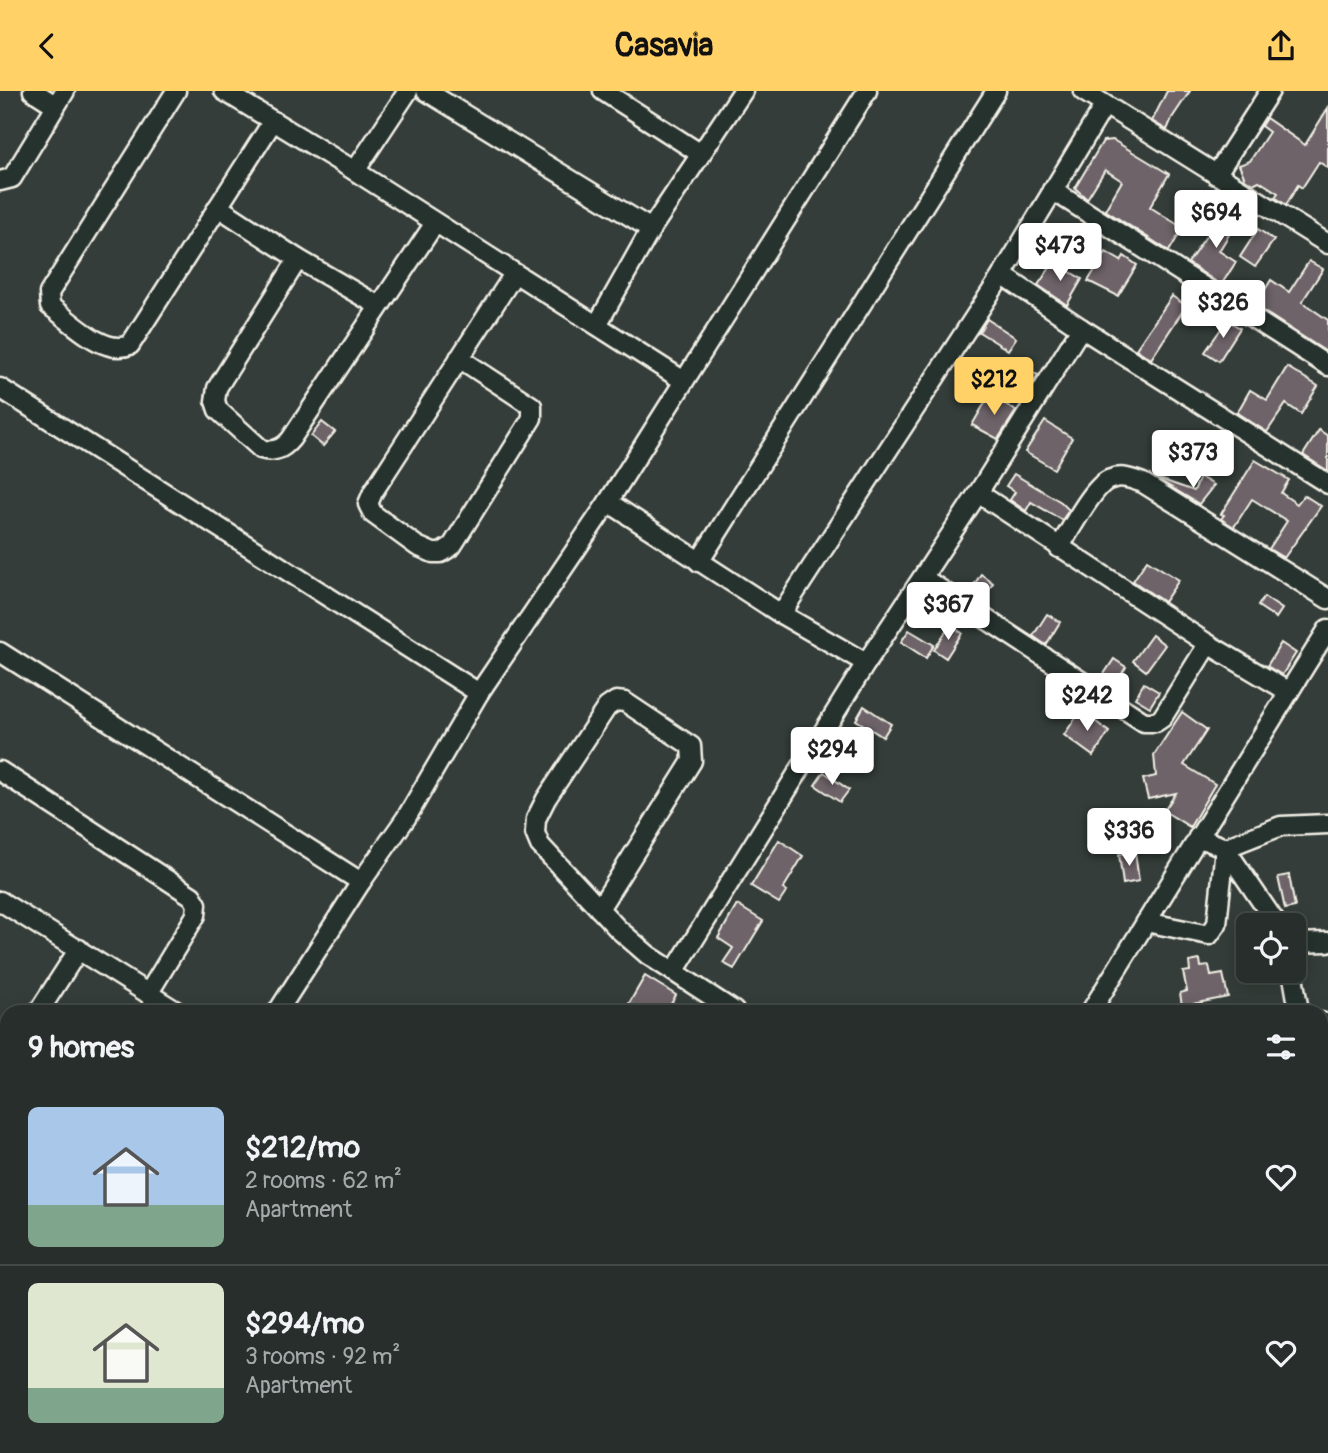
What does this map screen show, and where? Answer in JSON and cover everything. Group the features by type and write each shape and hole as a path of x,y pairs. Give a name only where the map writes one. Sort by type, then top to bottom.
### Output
{"street":[{"path":"0,181 12,178 60,98 33,91"},
{"path":"176,91 49,293 51,306 108,346 121,349 130,345 273,121"},
{"path":"224,91 355,171 684,381"},
{"path":"355,171 408,91"},
{"path":"426,91 650,229"},
{"path":"603,91 701,154"},
{"path":"597,325 650,229 743,91"},
{"path":"282,1005 406,818 479,693 607,502 867,91"},
{"path":"699,562 996,91"},
{"path":"1083,91 1328,244"},
{"path":"1216,175 1270,91"},
{"path":"781,614 1002,275 1104,106"},
{"path":"1052,190 1328,366"},
{"path":"218,207 298,259 379,306"},
{"path":"298,259 217,388 215,401 218,410 261,449 269,451 285,446 291,439 435,223"},
{"path":"458,358 532,406 534,411 452,546 442,553 433,553 417,546 373,515 368,504 458,358 514,274"},
{"path":"1002,275 1328,484"},
{"path":"674,972 866,663 923,579 1081,328"},
{"path":"0,388 479,693"},
{"path":"1059,548 1098,487 1109,479 1127,477 1143,483 1328,599"},
{"path":"978,493 1208,644 1289,692"},
{"path":"607,502 781,614 866,663"},
{"path":"923,579 1144,722 1156,722 1162,718 1208,644"},
{"path":"1095,1005 1328,631"},
{"path":"0,652 361,882"},
{"path":"599,909 692,761 691,746 625,702 616,701 607,707 546,799 536,819 535,833 540,845 599,909 648,955 725,1005"},
{"path":"0,771 192,896 197,904 196,915 148,993"},
{"path":"1225,848 1281,826 1328,824"},
{"path":"1198,837 1225,848 1270,913"},
{"path":"1146,922 1209,935 1214,930 1225,848"},
{"path":"0,901 167,1005"},
{"path":"1306,943 1328,942"},
{"path":"43,1005 79,950"},
{"path":"1294,983 1298,1005"}],"building":[{"path":"1167,91 1190,91 1167,130 1152,121"},
{"path":"1328,108 1328,168 1319,162 1302,188 1298,185 1286,205 1275,197 1278,193 1259,181 1253,184 1245,179 1239,165 1250,161 1269,132 1261,126 1266,118 1305,145"},
{"path":"1113,140 1169,174 1150,207 1183,228 1169,251 1105,210 1122,181 1105,170 1087,199 1075,188 1103,141"},
{"path":"1225,208 1239,218 1219,251 1236,262 1221,285 1188,263"},
{"path":"1258,229 1274,240 1255,267 1240,257"},
{"path":"1106,252 1121,261 1124,256 1137,265 1118,296 1088,281"},
{"path":"1309,261 1323,269 1302,302 1328,320 1328,353 1255,306 1271,280 1289,292"},
{"path":"1054,262 1082,279 1067,305 1038,285"},
{"path":"1172,296 1186,306 1151,359 1136,349"},
{"path":"987,319 1016,338 1008,350 979,332"},
{"path":"1227,320 1240,328 1219,361 1205,352"},
{"path":"1013,361 1038,375 1030,388 1005,374"},
{"path":"1287,367 1318,386 1301,414 1286,404 1267,432 1237,413 1250,390 1267,400"},
{"path":"990,394 1016,411 998,439 972,425"},
{"path":"1045,421 1072,438 1054,469 1025,452"},
{"path":"322,422 335,432 323,446 311,436"},
{"path":"1319,430 1328,436 1328,471 1303,455"},
{"path":"1255,460 1289,480 1281,493 1297,504 1304,495 1321,506 1284,558 1269,549 1287,521 1252,499 1234,527 1221,519 1224,515 1221,514"},
{"path":"1014,474 1061,502 1069,510 1062,520 1031,502 1026,511 1010,500 1015,492 1006,486"},
{"path":"1154,477 1194,491 1200,477 1214,485 1199,504"},
{"path":"1147,560 1179,580 1164,602 1133,581"},
{"path":"981,574 993,583 981,602 968,594"},
{"path":"1264,597 1282,609 1276,618 1258,606"},
{"path":"1047,614 1060,622 1046,645 1033,636"},
{"path":"950,625 962,633 946,658 934,650"},
{"path":"909,630 934,645 926,658 901,642"},
{"path":"1152,635 1165,645 1146,671 1133,661"},
{"path":"1281,643 1296,653 1282,675 1267,666"},
{"path":"1114,659 1126,667 1113,688 1100,680"},
{"path":"1144,683 1159,692 1150,707 1135,698"},
{"path":"864,706 891,724 883,737 856,720"},
{"path":"1081,710 1109,732 1093,756 1064,735"},
{"path":"1182,712 1207,730 1184,765 1215,784 1190,827 1164,811 1176,793 1148,799 1143,779 1156,776 1154,755"},
{"path":"824,772 849,790 840,802 815,785"},
{"path":"779,840 803,856 783,889 787,891 779,903 751,886"},
{"path":"1135,852 1139,881 1123,884 1119,854"},
{"path":"1289,875 1295,907 1285,909 1278,877"},
{"path":"737,905 763,921 734,969 723,963 733,948 718,938"},
{"path":"1200,960 1201,967 1209,966 1211,976 1223,974 1228,997 1182,1005 1180,993 1187,991 1183,972 1190,971 1189,962"},
{"path":"645,976 676,995 670,1005 628,1005"}]}
